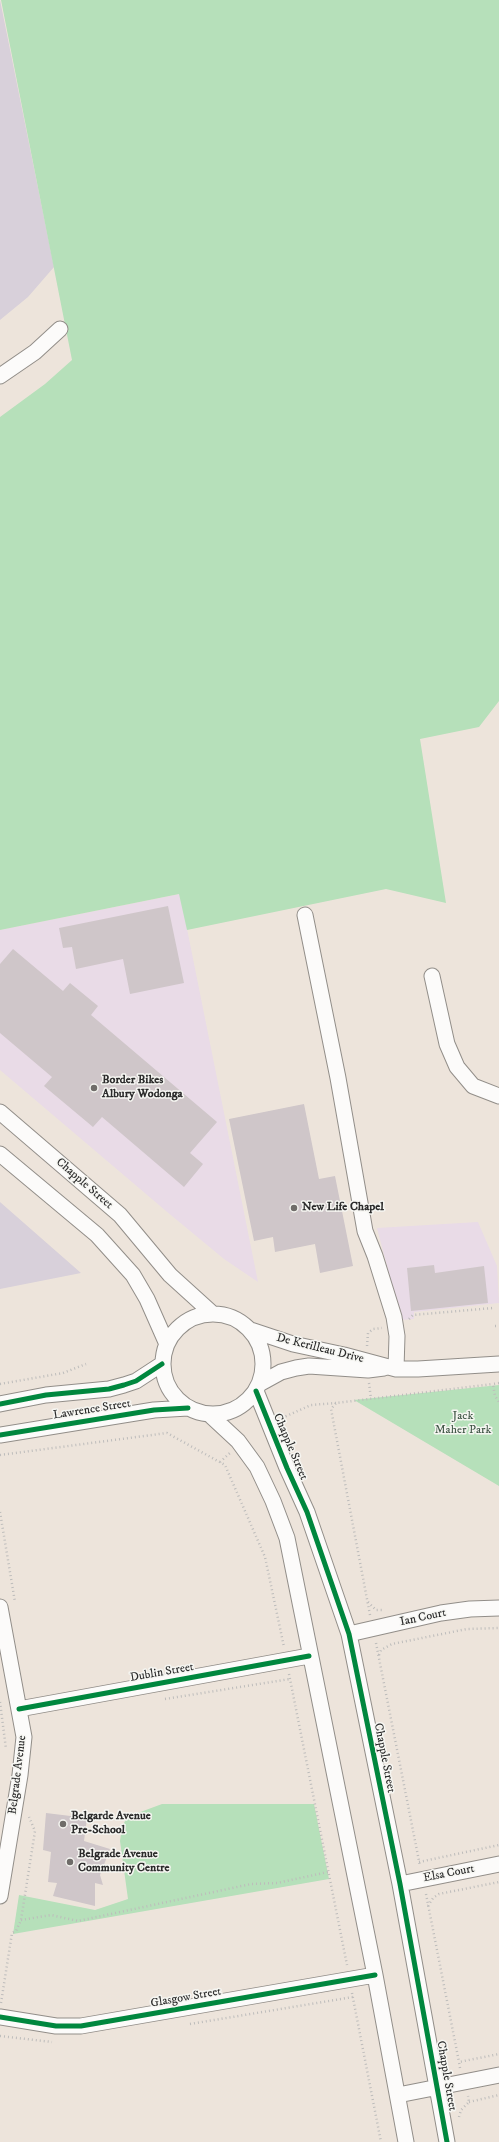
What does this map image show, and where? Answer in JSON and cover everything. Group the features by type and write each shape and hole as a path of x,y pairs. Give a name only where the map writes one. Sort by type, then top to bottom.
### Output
{"street":[{"path":"0,376 35,352 60,329"},
{"path":"305,915 338,1078 365,1231 375,1256 397,1336 392,1368"},
{"path":"432,976 447,1044 457,1067 473,1086 499,1096"},
{"name":"Chapple Street","path":"0,1112 120,1215 170,1275 213,1314"},
{"path":"0,1154 97,1235 133,1275 147,1299 166,1342"},
{"path":"213,1314 227,1315 240,1321 251,1330 260,1344 264,1359 258,1387 247,1401 236,1409 224,1414 210,1414 188,1408 177,1400 169,1390 164,1377 162,1364 166,1342 183,1324 197,1316 213,1314"},
{"name":"De Kerilleau Drive","path":"251,1330 293,1344 352,1356 392,1368"},
{"name":"Lawrence Street","path":"0,1404 46,1395 124,1386 141,1378 162,1364"},
{"name":"De Kerilleau Drive","path":"258,1387 281,1372 309,1366 368,1370 392,1368 432,1369 499,1364"},
{"name":"Chapple Street","path":"258,1387 287,1468 307,1512 349,1634 400,1884 447,2142"},
{"name":"Lawrence Street","path":"0,1435 154,1410 188,1408"},
{"path":"210,1414 238,1441 249,1455 273,1501 287,1538 309,1656 375,1974 406,2142"},
{"name":"Belgrade Avenue","path":"0,1607 3,1643 19,1709 24,1737 20,1775 3,1861 0,1896"},
{"name":"Ian Court","path":"349,1634 470,1608 499,1608"},
{"name":"Dublin Street","path":"19,1709 309,1656"},
{"name":"Elsa Court","path":"400,1884 499,1864"},
{"name":"Glasgow Street","path":"0,2017 56,2026 81,2026 348,1972 375,1974"},
{"path":"398,2095 499,2075"}],"path":[{"path":"0,1384 63,1373 86,1364"},
{"path":"459,2062 378,1656 331,1409 336,1403 499,1383"},
{"path":"493,1384 495,1396 499,1402"},
{"path":"0,1455 167,1433 225,1465 265,1557 287,1660 381,2142"},
{"path":"378,1656 381,1650 392,1644 467,1629 499,1628"},
{"path":"0,1702 6,1737 6,1753"},
{"path":"419,1862 499,1845"},
{"path":"22,1920 51,1915 78,1921 251,1884 277,1883 328,1872"},
{"path":"428,1906 433,1898 439,1894 499,1882"},
{"path":"339,1966 348,1972"},
{"path":"1,2002 8,2003"},
{"path":"469,2102 499,2095"}],"shaded area":[{"path":"0,0 54,267 28,297 0,320"},
{"path":"180,894 258,1282 224,1259 0,1070 0,930"},
{"path":"0,1202 81,1273 0,1289"},
{"path":"478,1222 497,1266 499,1303 414,1312 414,1319 401,1320 377,1228"}],"green space":[{"path":"1,0 499,0 499,701 479,727 420,739 446,903 386,889 187,930 179,894 0,930 0,417 45,384 72,360"},
{"name":"Jack Maher Park","path":"499,1385 499,1486 354,1400"},
{"path":"162,1804 314,1804 329,1879 13,1934 19,1895 95,1910 128,1899 120,1841 122,1827 127,1817"}],"building":[{"path":"168,906 184,983 130,994 123,959 76,969 72,947 63,948 59,928"},
{"path":"13,949 63,991 70,983 98,1006 91,1015 217,1122 190,1153 203,1164 184,1187 102,1117 93,1127 44,1086 52,1077 0,1033 0,964"},
{"name":"New Life Chapel","path":"304,1104 319,1179 335,1176 353,1266 320,1273 315,1244 275,1252 273,1237 254,1241 229,1119"},
{"path":"434,1265 435,1273 484,1266 488,1303 411,1311 407,1268"},
{"path":"46,1813 87,1818 84,1841 110,1849 100,1875 103,1885 95,1883 95,1906 53,1896 57,1883 48,1882 51,1852 43,1850"}],"cycle path":[{"path":"0,1404 46,1395 109,1389 136,1381 162,1364"},
{"path":"256,1391 287,1468 307,1512 349,1634 400,1884 447,2142"},
{"path":"0,1435 154,1410 188,1408"},
{"path":"19,1709 309,1656"},
{"path":"0,2017 56,2026 81,2026 375,1975"}],"place":[{"name":"Border Bikes Albury Wodonga","path":"94,1088"},
{"name":"New Life Chapel","path":"294,1208"},
{"name":"Belgarde Avenue Pre-School","path":"63,1824"},
{"name":"Belgrade Avenue Community Centre","path":"70,1862"}]}
